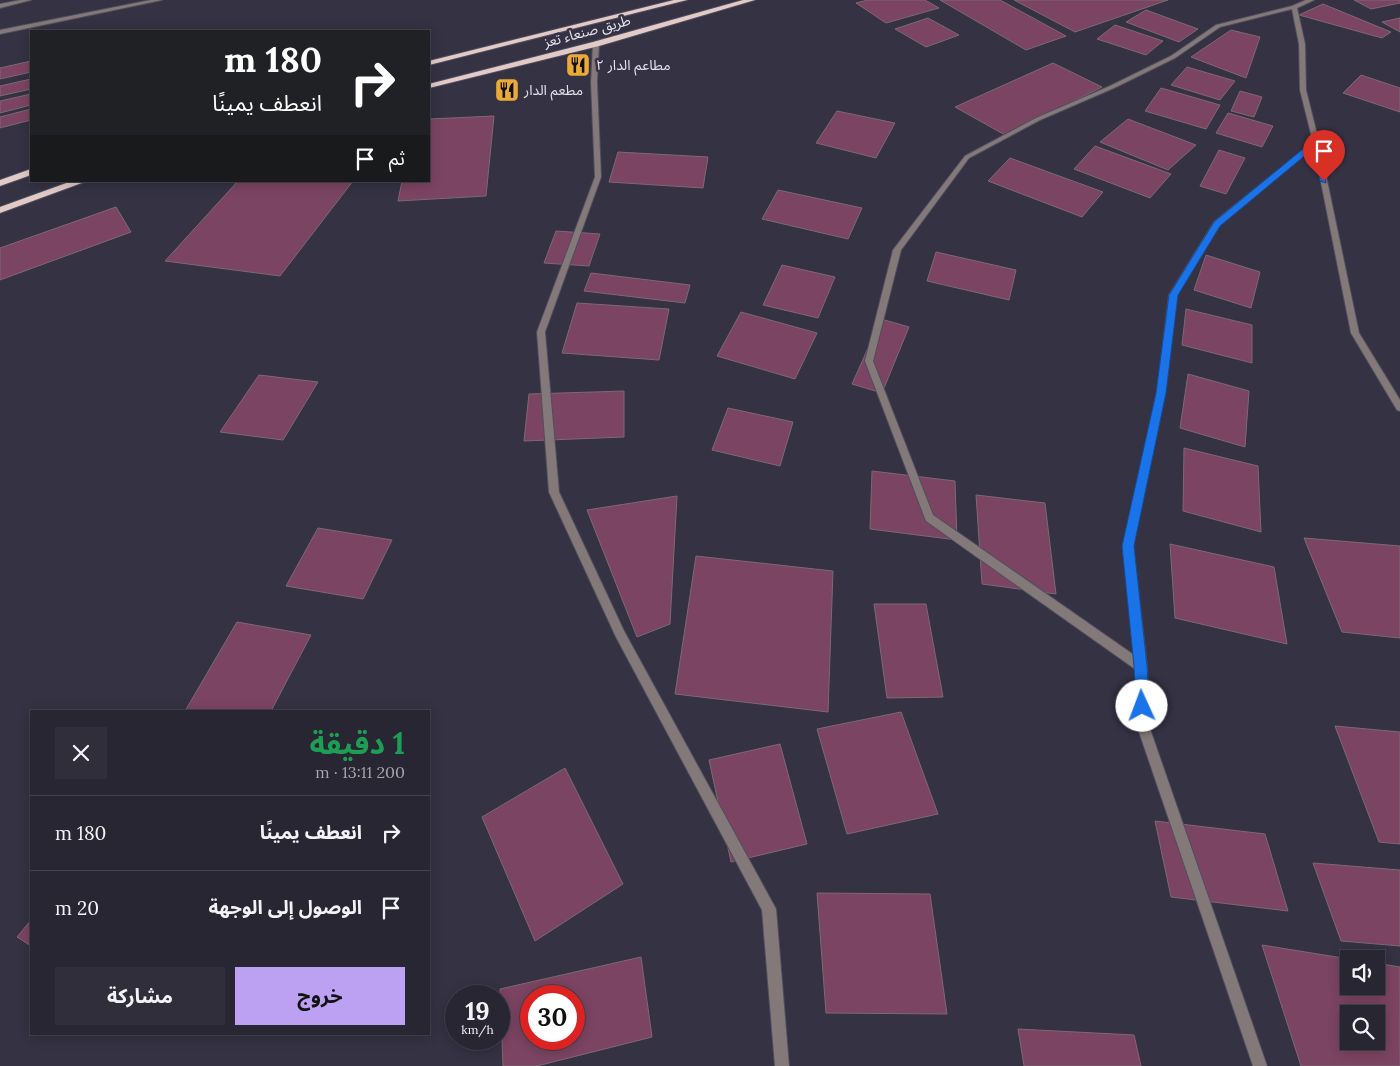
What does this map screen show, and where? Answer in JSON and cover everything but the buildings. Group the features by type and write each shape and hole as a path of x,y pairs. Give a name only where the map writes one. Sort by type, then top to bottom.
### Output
{"highway":[{"name":"طريق صنعاء تعز","path":"430,86 590,34 683,0"},
{"name":"طريق صنعاء تعز","path":"430,63 590,34 751,0"},
{"path":"0,183 30,172"},
{"path":"0,210 79,182"}],"street":[{"path":"0,6 28,0"},
{"path":"0,32 130,3 160,0"},
{"path":"1141,666 929,518 869,362 897,250 967,157 1038,119 1112,87 1173,57 1218,26 1294,7 1311,0"},
{"path":"1294,7 1302,44 1303,90 1316,142 1355,333 1400,408"},
{"path":"590,34 598,177 541,332 554,492 620,634 769,909 782,1066"},
{"path":"1260,1066 1143,726 1141,666 1128,546 1161,393 1173,295 1217,224 1316,142"}],"place":[{"name":"مطاعم الدار ٢","path":"578,65"},
{"name":"مطعم الدار","path":"507,90"}],"route":[{"path":"1142,706 1141,666 1128,546 1161,393 1173,295 1217,224 1316,142 1324,181"}]}
